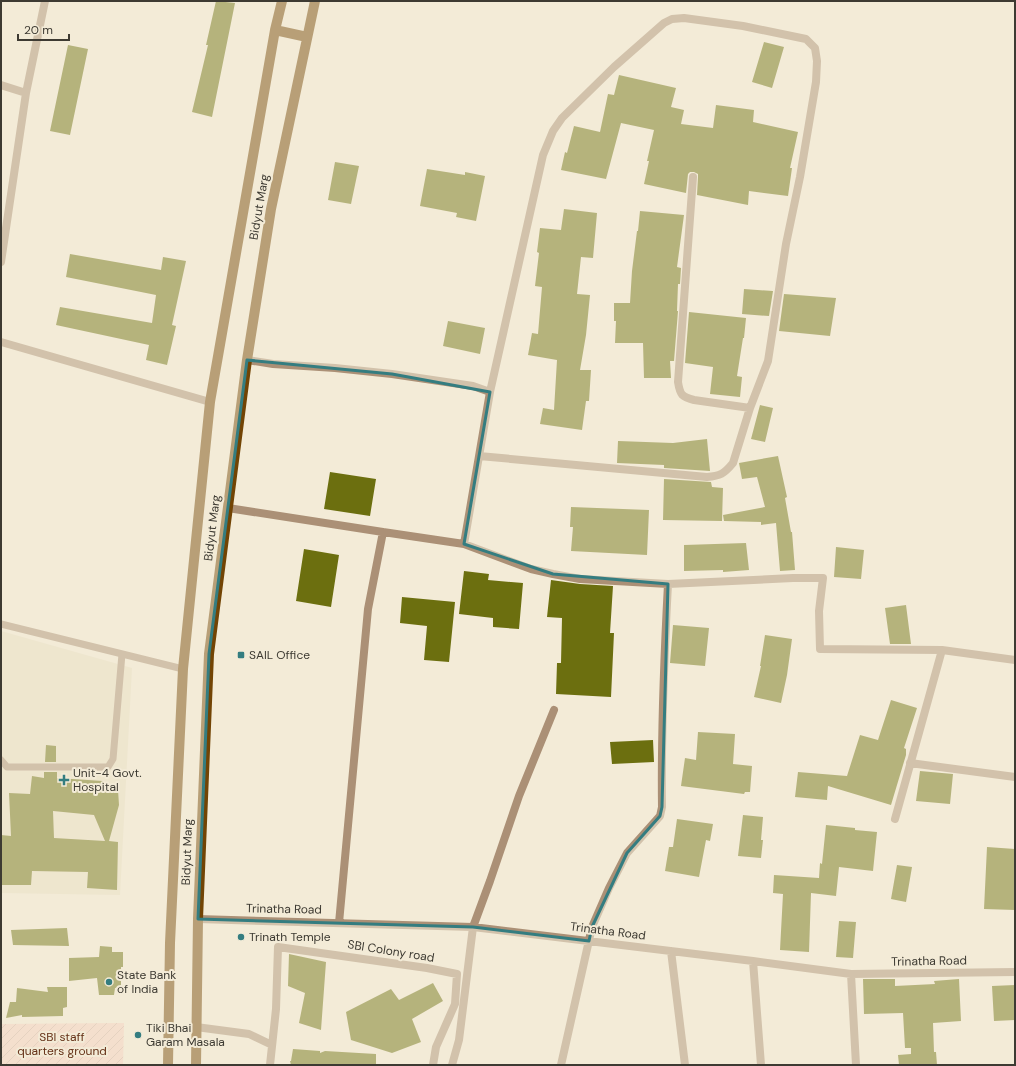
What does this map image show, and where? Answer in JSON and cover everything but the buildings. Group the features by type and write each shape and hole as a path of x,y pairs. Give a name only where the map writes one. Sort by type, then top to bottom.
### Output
{"main road":[{"name":"Bidyut Marg","path":"168,1065 170,935 183,669 210,402 275,30 282,1"},
{"name":"Bidyut Marg","path":"196,1065 198,919 208,654 247,360 271,209 315,1"},
{"path":"275,30 307,37"}],"street":[{"path":"1,262 26,93 45,1"},
{"path":"464,544 479,456 490,392 543,155 553,131 562,118 614,67 664,23 672,19 684,18 743,26 806,39 815,48 817,61 816,82 800,177 786,244 768,361 750,408 733,463 719,476 707,477 479,456"},
{"path":"1,85 26,93"},
{"path":"693,177 678,382 680,393 685,398 694,400 750,408"},
{"path":"1,342 210,402"},
{"path":"247,360 273,364 335,368 392,374 472,386 490,392"},
{"path":"228,508 464,544 531,569 580,579 668,584 823,578 819,611 820,649 942,650 1015,660"},
{"path":"339,923 368,609 382,532"},
{"path":"561,1065 592,926 627,853 660,816 662,807 664,656 668,584"},
{"path":"895,819 942,650"},
{"path":"452,1065 459,1040 473,927 520,796 554,710"},
{"path":"910,762 1015,777"},
{"name":"Trinatha Road","path":"198,919 473,927 851,974 1015,972"},
{"name":"SBI Colony road","path":"270,1065 276,1009 278,947 427,968 457,974 455,1004 436,1047 433,1065"},
{"path":"671,951 684,1065"},
{"path":"753,961 761,1065"},
{"path":"851,974 856,1065"},
{"path":"196,1027 249,1034 272,1045"}],"lane":[{"path":"1,624 183,669"},
{"path":"1,760 7,767 108,768 113,759 122,654"}],"highlighted area":[{"path":"247,360 392,374 490,392 464,544 553,574 668,584 662,807 660,816 627,853 592,927 589,941 473,927 198,919 209,654"}],"shaded area":[{"name":"Unit-4 Govt. Hospital","path":"1,631 132,668 120,895 1,893"}],"green space":[{"name":"SBI staff quarters ground","path":"124,1023 123,1065 1,1065 1,1024"}],"place":[{"name":"SAIL Office","path":"241,655"},
{"name":"Unit-4 Govt. Hospital","path":"64,780"},
{"name":"Trinath Temple","path":"241,937"},
{"name":"State Bank of India","path":"109,982"},
{"name":"Tiki Bhai Garam Masala","path":"138,1035"}]}
